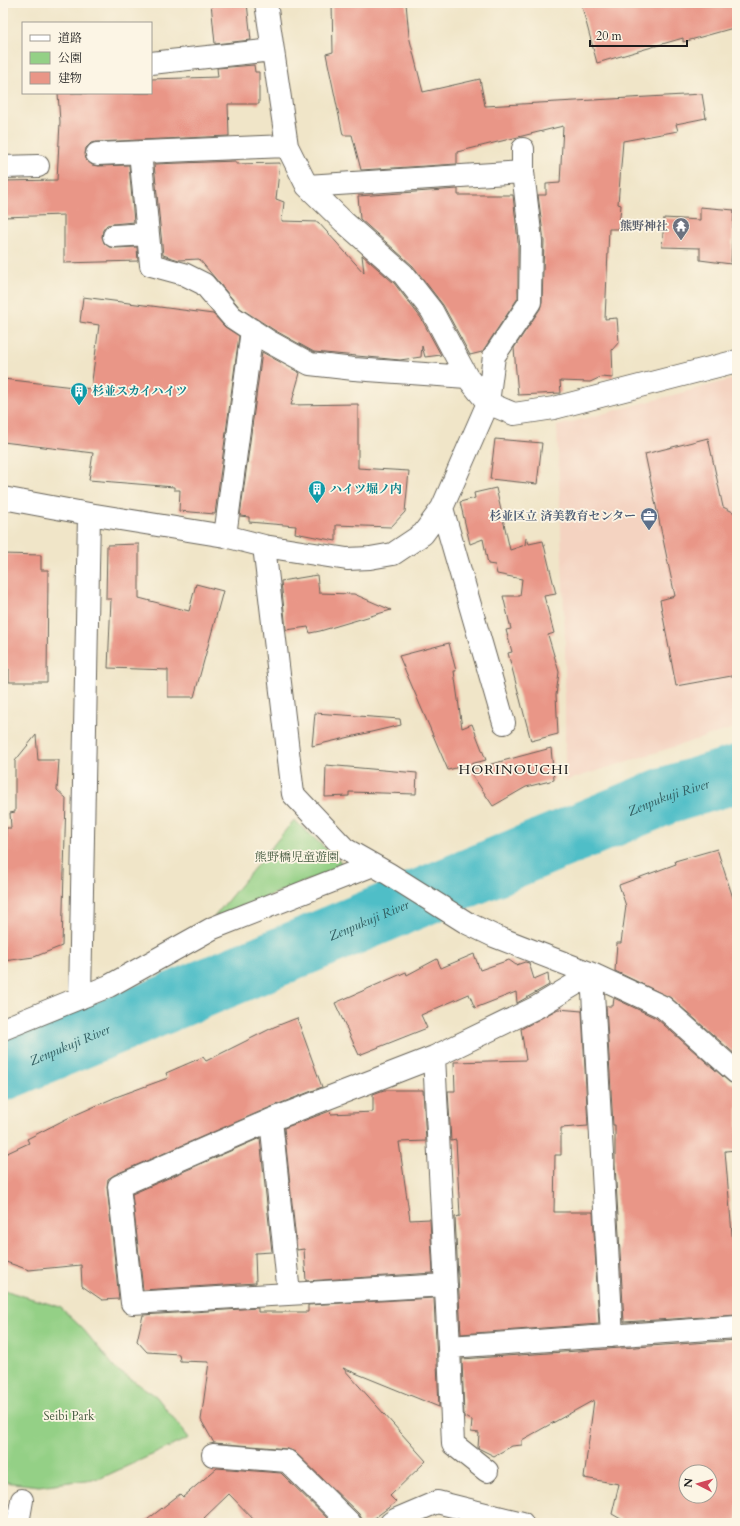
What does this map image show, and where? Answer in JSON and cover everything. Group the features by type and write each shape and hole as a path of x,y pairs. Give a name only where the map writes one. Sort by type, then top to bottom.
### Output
{"street":[{"path":"266,3 287,146 308,186 344,222 403,274 432,311 467,377 488,403 514,414 554,408 737,361"},
{"path":"152,63 273,50"},
{"path":"97,154 287,146"},
{"path":"3,498 89,514 225,536 264,546 347,559 370,558 393,554 423,534 442,508 488,403 494,356 530,302 531,241 523,172 523,149"},
{"path":"140,152 151,265 184,274 204,284 232,316 252,330 310,364 354,369 467,377"},
{"path":"3,167 38,166"},
{"path":"308,186 523,172"},
{"path":"114,236 148,234"},
{"path":"225,536 252,330"},
{"path":"442,508 504,723"},
{"path":"80,998 89,514"},
{"path":"264,546 293,794 345,849 467,923 494,936 592,974 663,1007 737,1073"},
{"path":"3,1029 109,986 213,928 381,870"},
{"path":"446,1285 132,1304 119,1186 271,1120 434,1057 537,1007 592,974"},
{"path":"592,974 612,1336"},
{"path":"434,1057 449,1347 452,1444 488,1471"},
{"path":"271,1120 289,1294"},
{"path":"449,1347 737,1327"},
{"path":"214,1455 287,1461 350,1523"},
{"path":"18,1523 22,1500"},
{"path":"391,1523 437,1502 522,1523"}],"shaded area":[{"name":"杉並区立 済美教育センター","path":"737,378 737,727 565,781 565,637 557,426"}],"green space":[{"name":"熊野橋児童遊園","path":"294,820 345,866 214,917"},
{"name":"Seibi Park","path":"3,1289 60,1307 83,1329 117,1370 156,1396 189,1438 101,1478 39,1486 3,1482"}],"building":[{"path":"211,3 247,3 251,40 215,44"},
{"path":"332,3 406,3 409,36 423,92 480,79 485,106 702,94 706,118 676,124 678,131 623,141 618,204 621,205 619,229 609,229 605,319 617,318 619,342 612,350 613,378 601,377 590,382 560,381 561,393 518,395 514,348 540,309 542,302 544,241 538,195 546,195 546,184 560,183 563,126 457,152 457,164 361,170 352,135 343,135 326,54 333,52"},
{"path":"581,3 732,3 737,27 683,42 683,38 597,63"},
{"path":"254,65 255,72 259,72 259,104 228,104 229,136 96,142 91,143 86,148 86,160 92,165 129,165 134,222 107,225 103,230 102,237 104,243 109,247 137,247 138,261 64,263 64,215 3,217 3,181 57,180 60,122 58,94 152,94 152,79 218,77 217,68"},
{"path":"236,161 236,164 280,163 276,199 284,202 282,221 318,222 364,273 362,255 394,283 421,318 441,355 425,357 422,346 421,357 400,360 314,352 274,330 240,308 199,259 179,260 163,255 154,164"},
{"path":"458,189 458,195 513,195 518,242 518,298 482,352 470,355 443,305 413,266 360,219 358,196"},
{"path":"700,207 734,210 731,264 700,260 700,248 662,247 664,218 700,220"},
{"path":"83,297 213,314 225,327 239,336 215,514 179,511 180,490 174,490 174,487 89,480 93,453 3,442 3,379 91,389 99,325 80,322"},
{"path":"262,352 300,373 291,405 358,404 358,468 409,471 405,512 391,527 336,525 336,541 295,533 296,526 249,522 249,517 240,516"},
{"path":"708,438 723,507 737,514 737,675 676,686 660,600 675,596 645,454"},
{"path":"495,439 542,443 537,484 490,479"},
{"path":"496,488 510,550 525,545 526,538 529,544 543,541 556,594 544,596 554,633 548,635 559,672 556,695 558,734 531,741 508,653 512,652 506,630 511,629 503,596 520,596 522,579 497,574 495,565 488,564 483,539 470,544 460,502 475,498 474,493"},
{"path":"139,544 139,598 189,611 196,584 223,591 194,697 168,697 168,670 108,668 111,599 106,599 107,545"},
{"path":"3,554 41,555 41,570 48,570 47,682 9,682 9,669 3,670"},
{"path":"317,575 319,593 354,594 391,610 310,633 308,627 286,630 281,581"},
{"path":"449,643 456,671 454,671 462,728 472,724 486,760 448,770 399,656"},
{"path":"315,713 400,719 401,725 312,746"},
{"path":"36,735 38,760 59,760 57,790 66,798 62,946 34,957 3,961 3,862 5,863 6,828 11,828 10,813 15,812 15,761"},
{"path":"551,748 554,780 526,787 493,806 469,770"},
{"path":"326,765 417,773 416,794 349,792 349,796 325,797"},
{"path":"717,849 737,910 737,1056 671,998 615,971 617,943 621,943 626,906 619,885 676,864 675,861"},
{"path":"474,954 480,970 509,960 516,965 525,962 529,963 534,979 548,973 549,985 517,1003 516,992 475,1008 469,994 421,1015 427,1028 359,1055 335,1003 406,972 407,975 437,959 441,968"},
{"path":"614,998 656,1018 729,1082 737,1085 737,1150 725,1151 733,1246 737,1245 737,1315 624,1322 615,1164 615,1125 613,1125 606,1006 613,1006"},
{"path":"558,1009 582,1011 588,1126 561,1128 561,1155 555,1155 554,1212 593,1212 599,1324 461,1334 455,1217 460,1216 456,1140 451,1141 448,1091 455,1091 454,1062 526,1060 521,1029"},
{"path":"297,1018 322,1087 266,1109 114,1175 108,1179 107,1187 119,1299 102,1300 82,1286 81,1265 29,1270 3,1261 3,1155 29,1143 27,1139 66,1119 116,1097 168,1078 166,1073 203,1057 206,1061 274,1027"},
{"path":"384,1090 423,1090 426,1141 399,1142 410,1220 430,1219 433,1273 306,1281 304,1249 297,1250 284,1128 330,1111 331,1114 373,1112 373,1094"},
{"path":"260,1138 272,1252 255,1253 256,1283 143,1290 132,1194"},
{"path":"434,1298 439,1407 343,1368 426,1461 390,1496 396,1502 368,1523 362,1523 362,1519 359,1514 295,1452 288,1449 214,1443 201,1420 209,1362 180,1361 179,1354 147,1352 137,1341 143,1315 258,1308 258,1312 308,1312 308,1305"},
{"path":"737,1340 737,1523 628,1523 612,1514 619,1484 584,1478 594,1400 522,1440 522,1445 512,1446 494,1456 478,1448 479,1433 471,1432 472,1420 464,1417 462,1359"},
{"path":"217,1468 281,1473 332,1523 257,1523 229,1494 204,1518 209,1523 143,1523 180,1494 183,1497"}],"waterway":[{"name":"Zenpukuji River","path":"3,1072 665,796 737,774"}],"place":[{"name":"熊野神社","path":"681,241"},
{"name":"杉並スカイハイツ","path":"79,406"},
{"name":"ハイツ堀ノ内","path":"317,504"},
{"name":"杉並区立 済美教育センター","path":"649,531"}],"district":[{"name":"HORINOUCHI","path":"514,769"}]}
